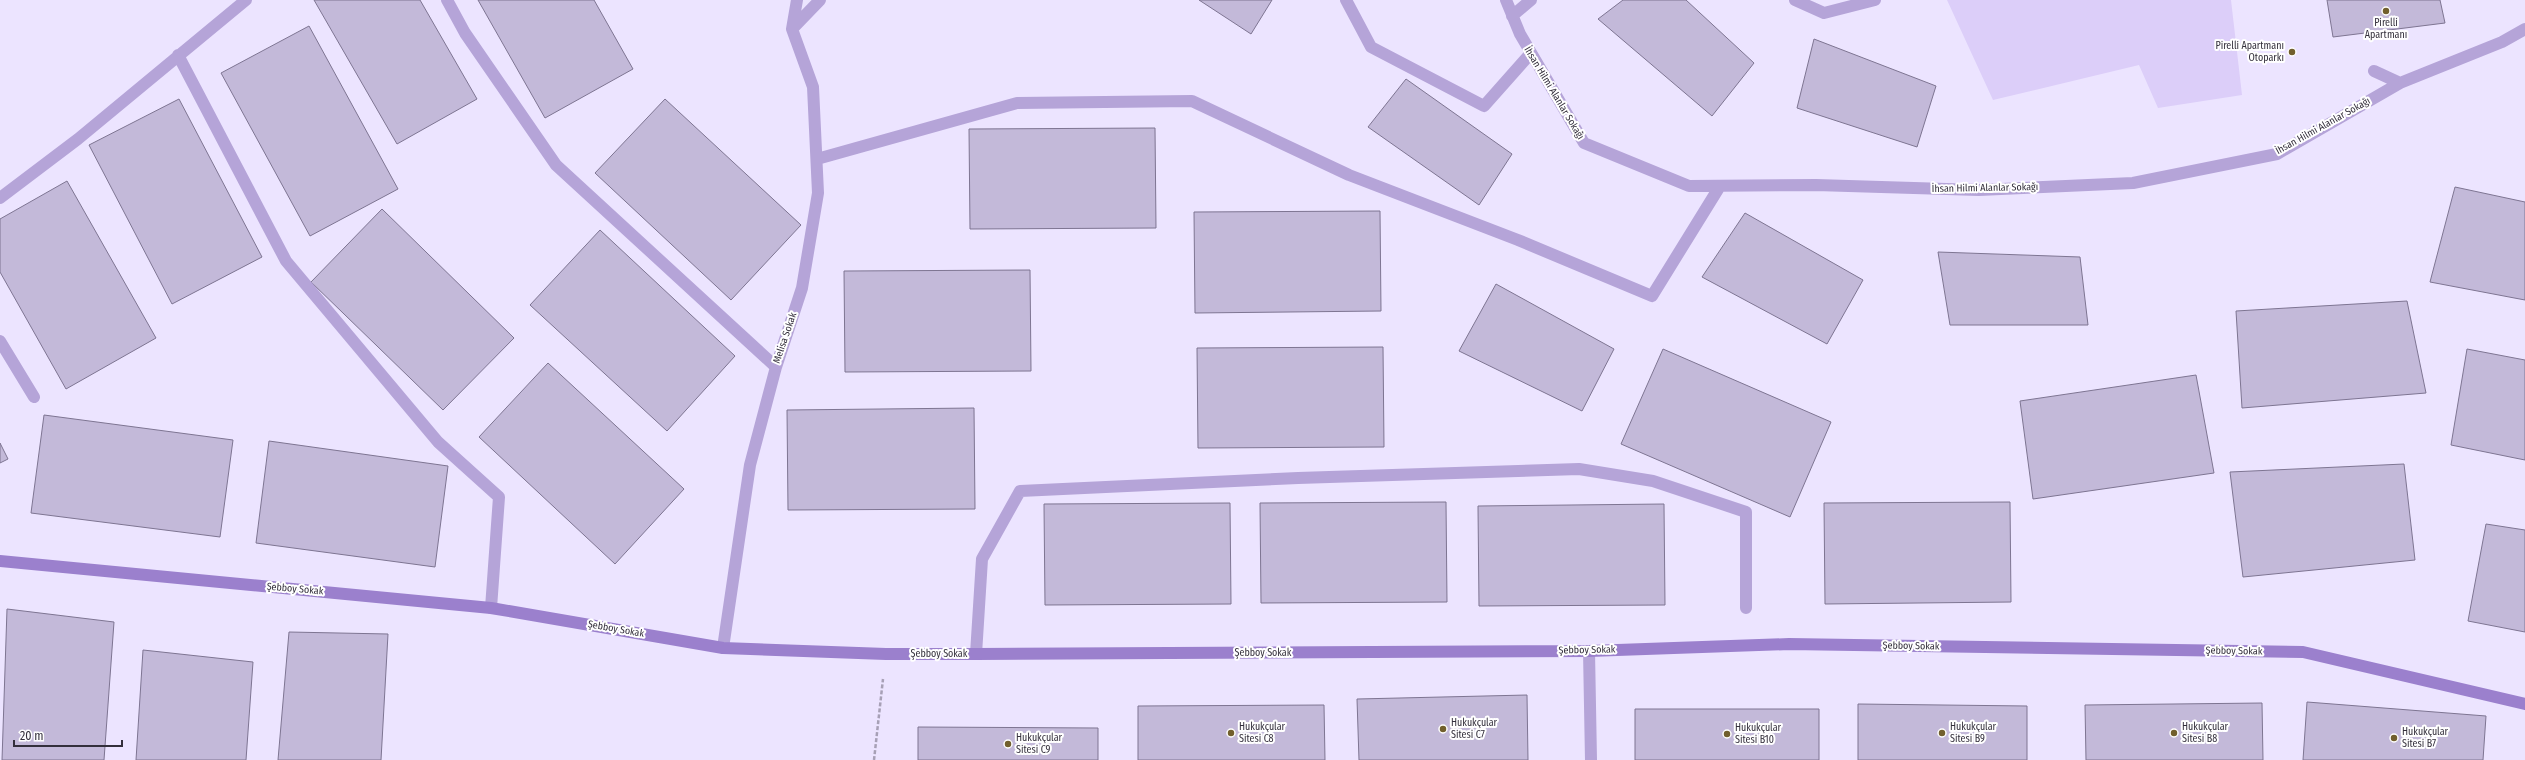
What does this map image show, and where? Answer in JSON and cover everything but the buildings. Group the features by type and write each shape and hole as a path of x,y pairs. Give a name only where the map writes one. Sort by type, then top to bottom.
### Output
{"street":[{"path":"0,198 78,139 246,0"},
{"path":"447,0 465,33 556,165 776,367"},
{"path":"792,29 797,0"},
{"path":"792,29 820,0"},
{"path":"1346,0 1371,47 1484,106 1531,53"},
{"name":"İhsan Hilmi Alanlar Sokağı","path":"1506,0 1512,16 1531,53 1584,143 1689,186 1816,185 1979,190 2133,183 2277,154 2400,83 2502,42 2525,29"},
{"path":"1512,16 1531,0"},
{"path":"1795,0 1824,13 1875,0"},
{"name":"Melisa Sokak","path":"723,648 750,465 776,367 802,288 818,193 813,87 792,29"},
{"path":"178,56 286,261 438,442 499,497 491,608"},
{"path":"2374,71 2400,83"},
{"path":"817,159 1017,103 1192,101 1348,175 1518,240 1652,296 1720,186"},
{"path":"0,341 34,397"},
{"path":"976,654 982,559 1020,491 1298,478 1579,469 1653,481 1746,512 1746,608"},
{"name":"Şebboy Sokak","path":"0,561 491,608 723,648 886,654 976,654 1589,651 1788,644 2303,652 2525,704"},
{"path":"1589,651 1591,760"}],"path":[{"path":"874,760 886,654"}],"shaded area":[{"path":"1947,0 2231,0 2242,95 2158,108 2139,65 1993,100"}],"place":[{"name":"Pirelli Apartmanı","path":"2386,11"},
{"name":"Pirelli Apartmanı Otoparkı","path":"2292,52"},
{"name":"Hukukçular Sitesi C7","path":"1443,729"},
{"name":"Hukukçular Sitesi C8","path":"1231,733"},
{"name":"Hukukçular Sitesi B9","path":"1942,733"},
{"name":"Hukukçular Sitesi B8","path":"2174,733"},
{"name":"Hukukçular Sitesi B10","path":"1727,734"},
{"name":"Hukukçular Sitesi B7","path":"2394,738"},
{"name":"Hukukçular Sitesi C9","path":"1008,744"}]}
